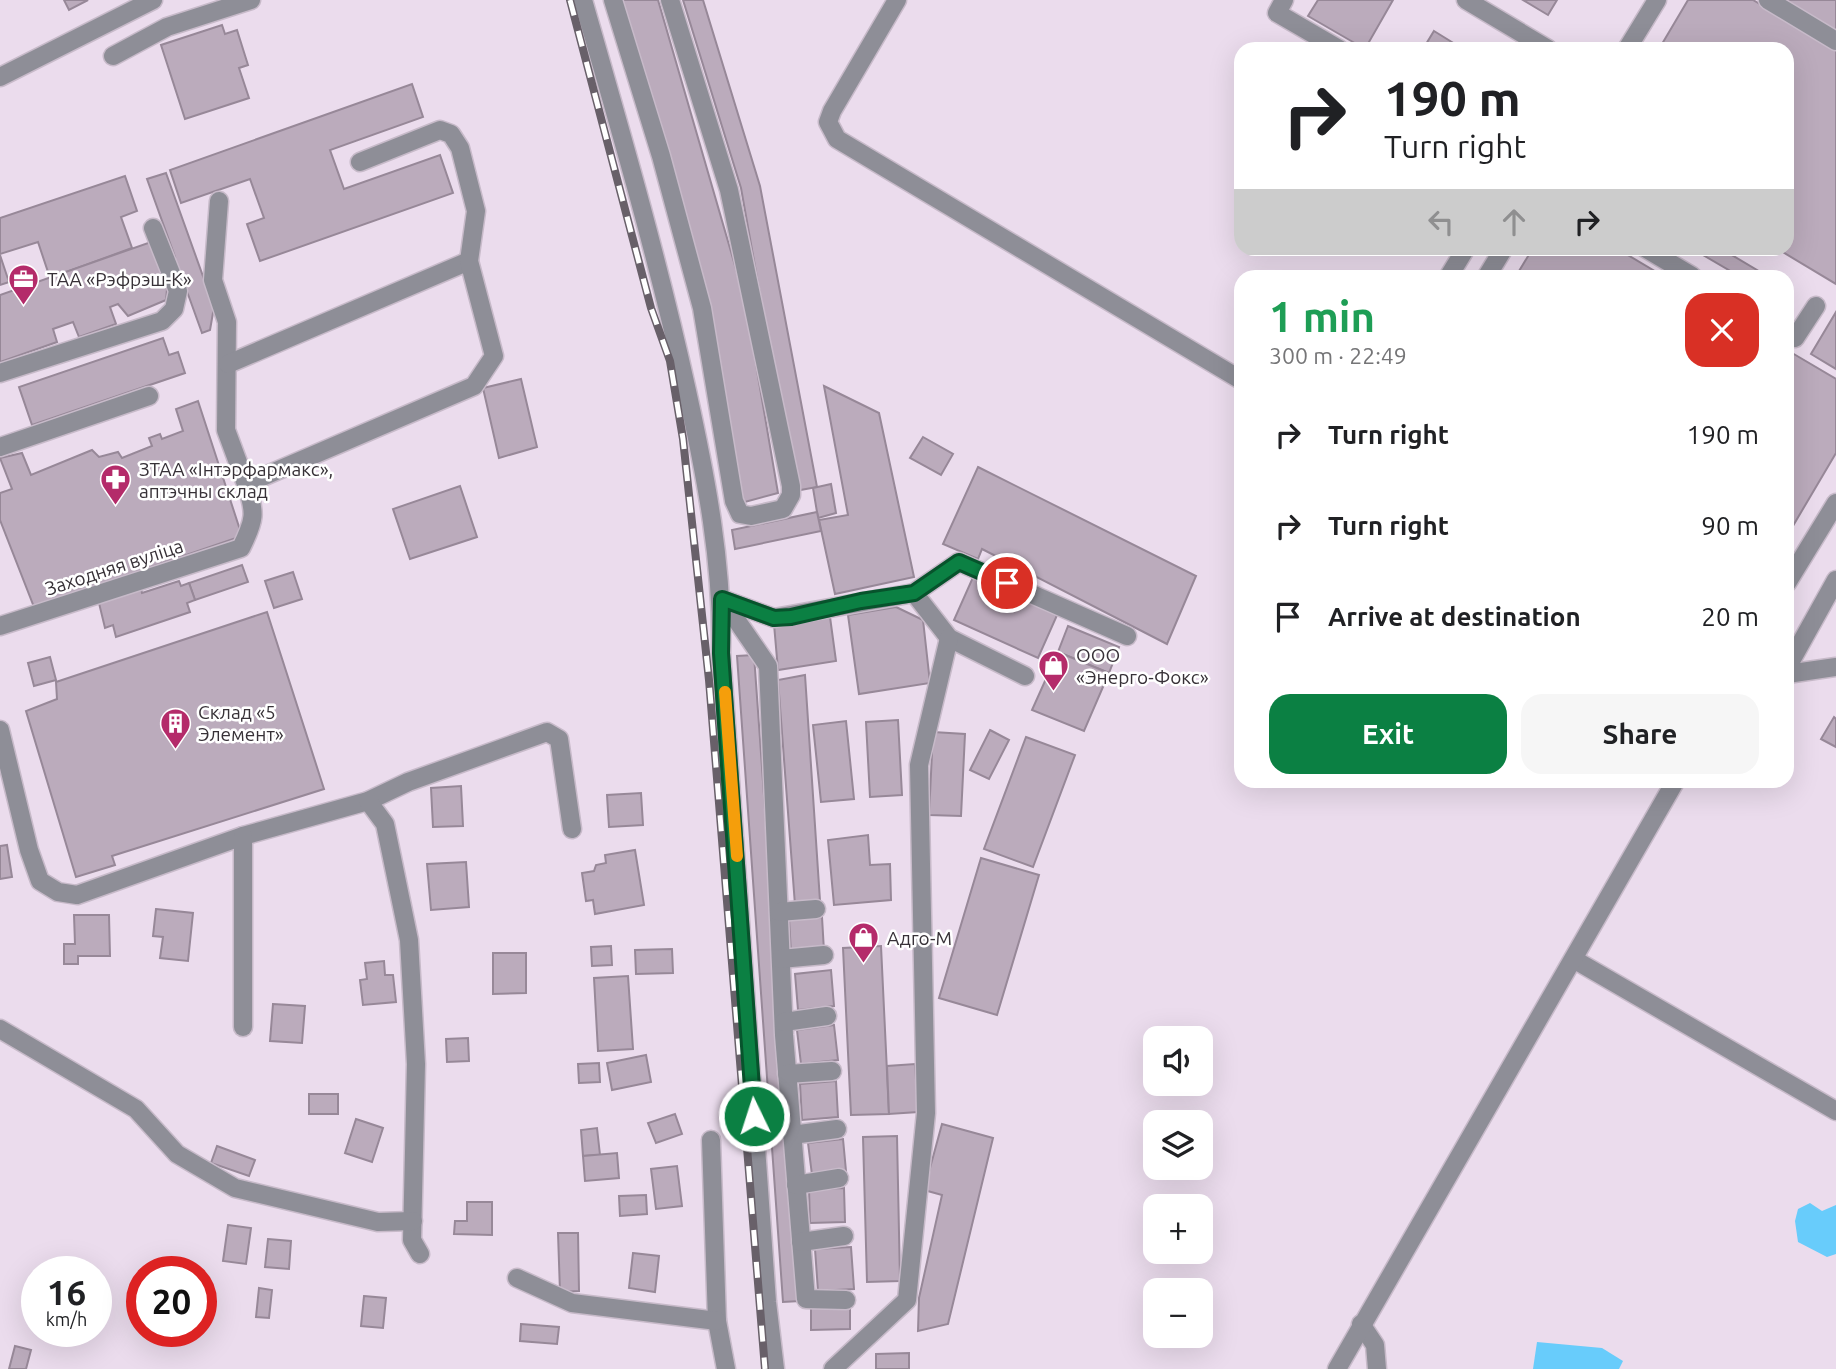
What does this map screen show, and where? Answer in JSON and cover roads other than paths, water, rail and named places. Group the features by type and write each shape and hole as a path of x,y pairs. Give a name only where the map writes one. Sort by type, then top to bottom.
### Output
{"street":[{"path":"0,77 153,0"},
{"path":"113,56 167,27 251,0"},
{"path":"583,0 673,330 706,491 722,599 721,653 766,1288 775,1369"},
{"path":"613,0 702,308 734,501 740,514 751,516 783,509 791,495 791,485 729,190 670,0"},
{"path":"897,0 832,111 828,122 837,139 1234,376"},
{"path":"1284,0 1277,12 1327,42"},
{"path":"1466,0 1536,42"},
{"path":"1631,42 1657,0"},
{"path":"1768,0 1836,41"},
{"path":"219,201 213,280 227,322 226,430 246,484 474,386 495,356 470,261 476,211 460,148 451,134 440,130 360,162"},
{"path":"0,373 162,321 174,309 178,291 153,228"},
{"path":"1658,256 1682,270"},
{"path":"228,364 470,261"},
{"path":"1794,337 1816,306"},
{"path":"0,447 149,396"},
{"name":"Заходняя вуліца","path":"0,626 241,548 255,509 246,484"},
{"path":"1794,572 1836,503"},
{"path":"722,599 774,618 914,593 959,562 1127,636"},
{"path":"1794,655 1836,579"},
{"path":"914,593 949,638 1025,676"},
{"path":"722,599 768,666 784,1021 806,1299 846,1300"},
{"path":"833,1369 907,1300 926,1113 919,765 949,638"},
{"path":"1794,673 1836,667"},
{"path":"0,730 29,850 40,881 58,892 77,895 243,836 368,801 408,782 547,732 559,738 572,829"},
{"path":"1338,1369 1361,1324 1575,960 1672,788"},
{"path":"368,801 385,824 409,940 416,1064 412,1240 420,1254"},
{"path":"243,836 243,1027"},
{"path":"779,912 816,909"},
{"path":"781,959 824,956"},
{"path":"1575,960 1836,1111"},
{"path":"784,1021 827,1016"},
{"path":"0,1029 136,1109 177,1154 235,1188 378,1222 413,1221"},
{"path":"788,1074 832,1071"},
{"path":"792,1135 837,1129"},
{"path":"712,1140 717,1321 726,1369"},
{"path":"796,1185 839,1178"},
{"path":"801,1242 844,1236"},
{"path":"517,1278 572,1303 717,1321"},
{"path":"1361,1324 1374,1345 1377,1369"}],"water":[{"path":"1810,1203 1822,1211 1836,1205 1836,1254 1827,1257 1798,1242 1795,1221 1798,1209"},
{"path":"1537,1342 1602,1348 1623,1361 1619,1369 1533,1369"}],"railway":[{"path":"570,0 651,308 670,361 683,439 709,680 765,1369"}],"place":[{"name":"ТАА «Рэфрэш-К»","path":"24,306"},
{"name":"ЗТАА «Інтэрфармакс», аптэчны склад","path":"116,507"},
{"name":"ООО «Энерго-Фокс»","path":"1053,693"},
{"name":"Склад «5 Элемент»","path":"175,750"},
{"name":"Адго-М","path":"864,965"}]}
